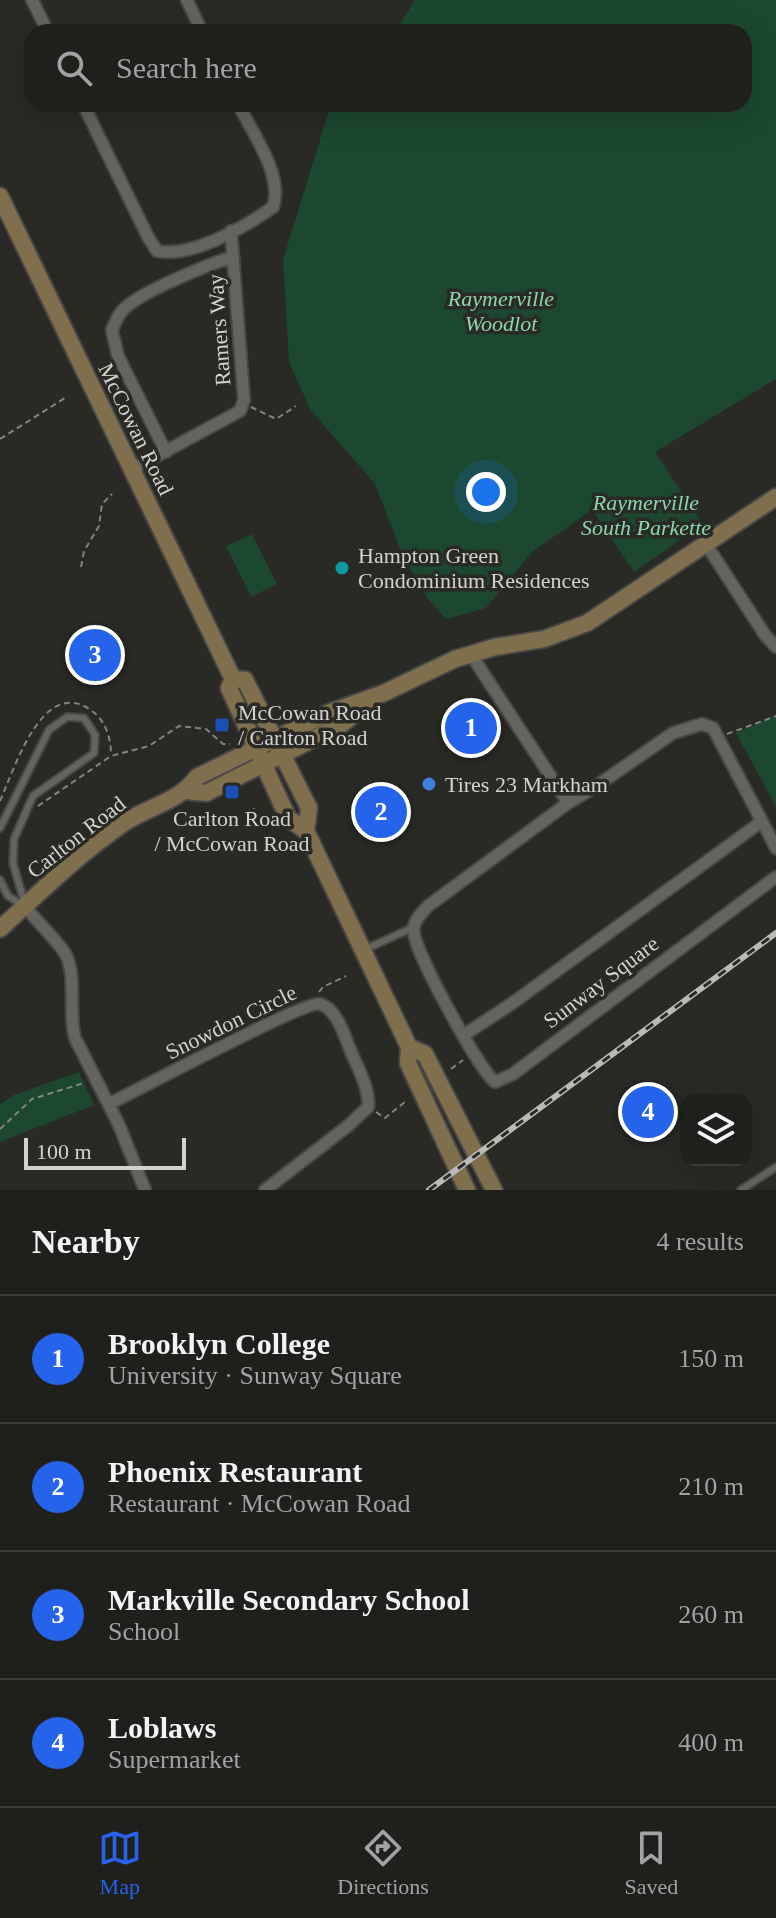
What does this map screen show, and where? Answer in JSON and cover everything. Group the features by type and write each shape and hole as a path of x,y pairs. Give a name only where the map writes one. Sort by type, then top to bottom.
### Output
{"main road":[{"name":"McCowan Road","path":"0,196 233,679 229,688 288,818 306,831 409,1047 408,1063 467,1190"},
{"path":"279,745 339,726 384,693 470,653 544,639 587,623 776,497"},
{"name":"McCowan Road","path":"233,679 245,680 279,745 309,808 306,831"},
{"name":"Carlton Road","path":"0,929 76,859 127,821 187,791 197,777 255,747 279,745"},
{"name":"Carlton Road","path":"187,791 206,793 262,763 279,745"},
{"name":"McCowan Road","path":"409,1047 425,1054 494,1190"}],"street":[{"path":"32,0 44,24"},
{"path":"187,0 198,24"},
{"path":"87,112 157,251 167,253 187,251 273,207 277,196 273,174 242,112"},
{"name":"Ramers Way","path":"131,470 240,411 244,400 231,231"},
{"name":"Ramers Way","path":"166,452 118,356 112,330 125,308 139,299 208,264 233,257"},
{"path":"706,544 758,625 776,647"},
{"path":"470,653 568,803"},
{"path":"414,927 428,906 568,803 673,733 702,724 713,728 719,738 776,848"},
{"name":"Sunway Square","path":"464,1035 761,822"},
{"name":"Sunway Square","path":"414,927 421,956 486,1076 495,1082 504,1080 776,877"},
{"path":"25,906 66,955 71,1024 75,1038 109,1104 145,1190"},
{"name":"Snowdon Circle","path":"109,1104 269,1022 312,1004 322,1004 331,1010 339,1023 367,1089 368,1107"},
{"path":"265,1190 368,1107"}],"lane":[{"path":"0,828 49,730 67,717 84,718 95,735 94,753 33,796 14,839 13,863 25,906"},
{"path":"0,882 8,896 25,906"},
{"path":"363,951 414,927"},
{"path":"741,1190 776,1167"}],"path":[{"path":"0,439 65,398"},
{"path":"242,405 276,419 296,406"},
{"path":"81,567 84,551 99,526 102,504 112,494"},
{"path":"719,738 776,716"},
{"path":"34,809 111,756 149,746 179,726 206,729 223,744 235,744"},
{"path":"312,1004 323,987 346,976"},
{"path":"451,1069 474,1052"},
{"path":"0,1129 32,1099 96,1080"},
{"path":"368,1107 385,1118 406,1101"}],"green space":[{"name":"Raymerville Woodlot","path":"415,0 776,0 776,379 655,452 703,524 634,572 592,510 532,552 486,608 446,619 428,599 403,556 375,484 310,409 289,362 283,260 329,112 752,112 752,24 400,24"},
{"path":"252,534 277,584 251,597 226,546"},
{"path":"776,715 776,807 736,733"},
{"path":"79,1072 94,1105 0,1142 0,1104 14,1095"}],"railway":[{"path":"429,1190 776,933"}],"place":[{"name":"Hampton Green Condominium Residences","path":"342,568"},
{"name":"Markville Secondary School","path":"95,655"},
{"name":"McCowan Road / Carlton Road","path":"222,725"},
{"name":"Brooklyn College","path":"471,728"},
{"name":"Tires 23 Markham","path":"429,784"},
{"name":"Carlton Road / McCowan Road","path":"232,792"},
{"name":"Phoenix Restaurant","path":"381,812"},
{"name":"Loblaws","path":"648,1112"}],"park label":[{"name":"Raymerville South Parkette","path":"646,514"}]}
